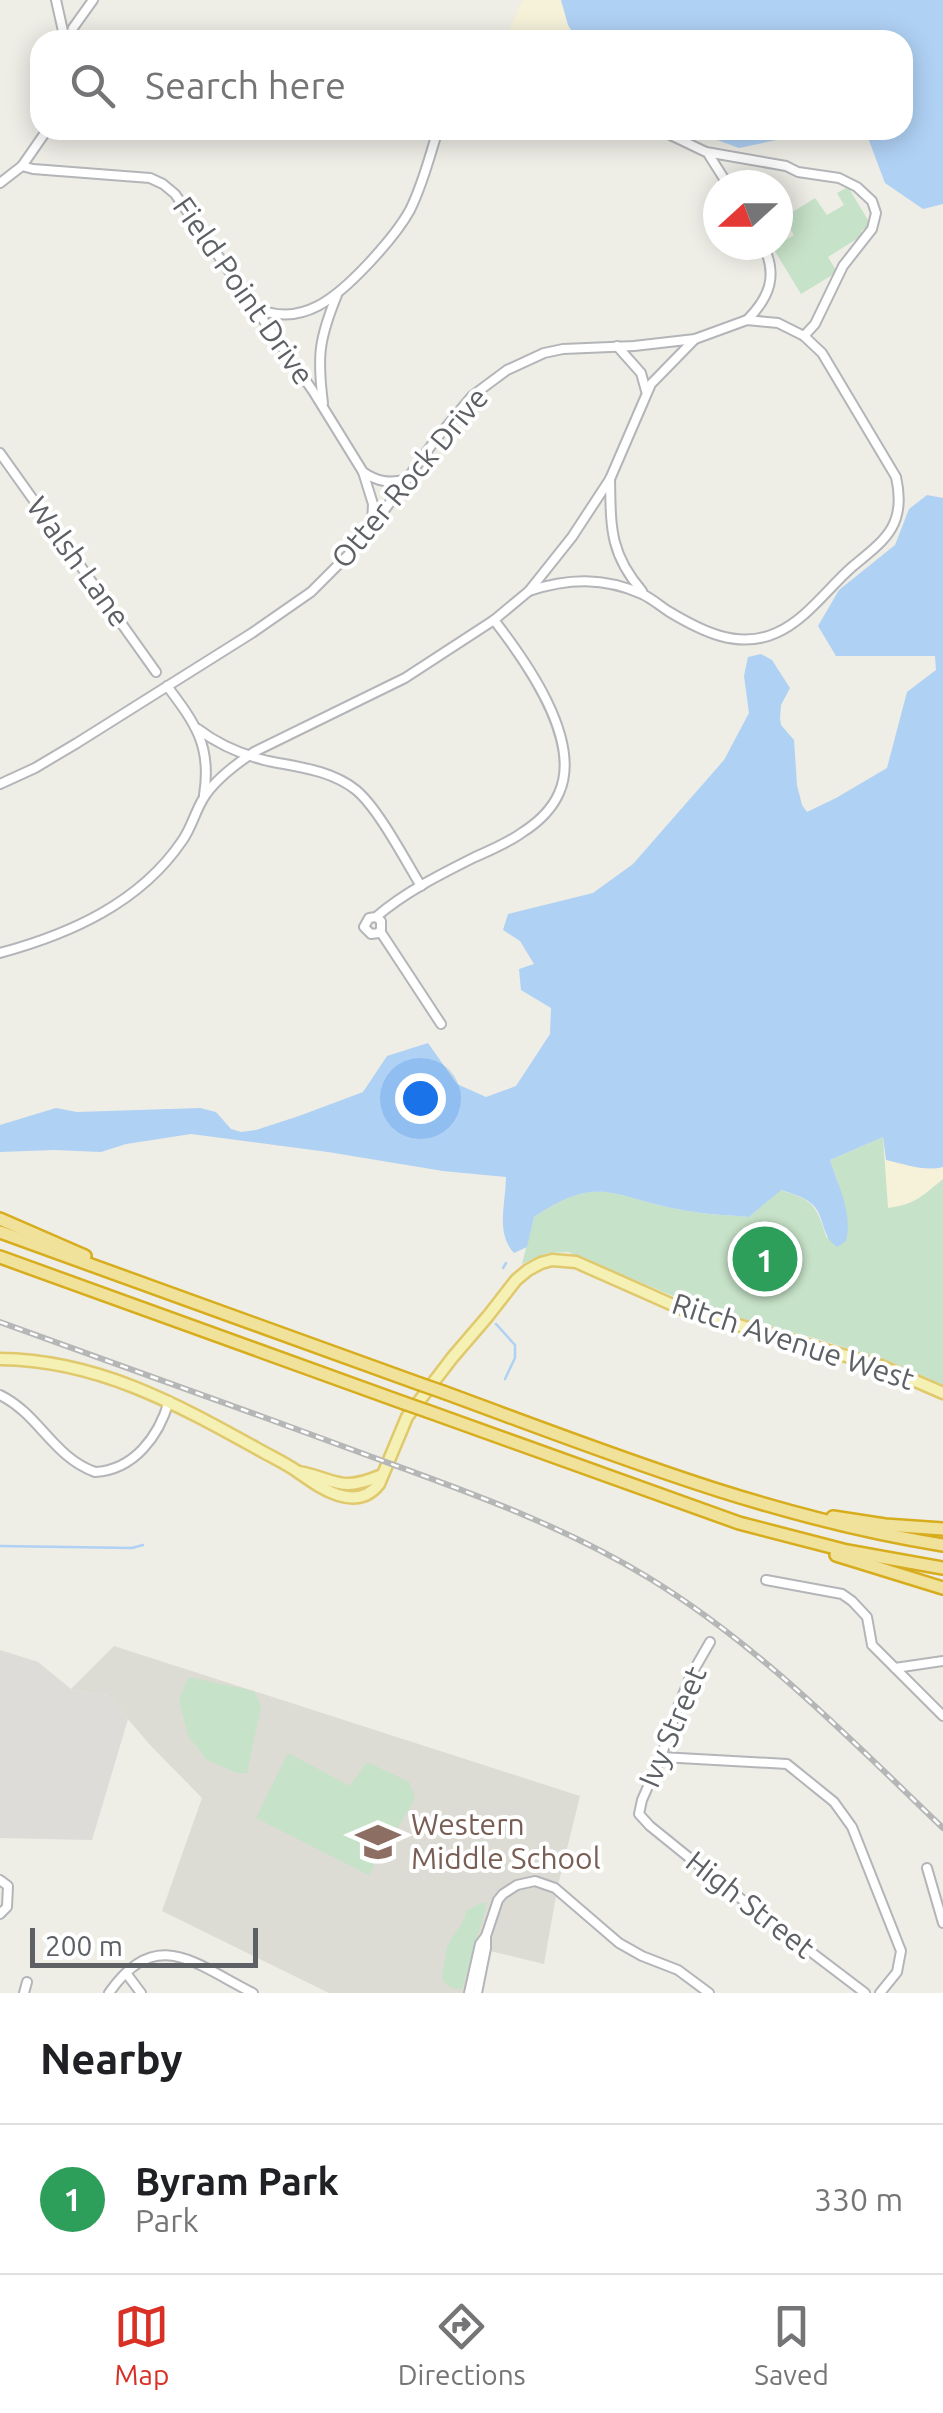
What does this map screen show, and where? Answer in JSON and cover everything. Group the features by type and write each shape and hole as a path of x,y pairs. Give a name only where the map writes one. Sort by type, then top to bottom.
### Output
{"highway":[{"path":"0,1219 142,1284"},
{"path":"0,1232 690,1482 769,1508 943,1545"},
{"path":"0,1257 687,1506 943,1588"},
{"path":"769,1508 943,1529"},
{"path":"766,1531 861,1554 943,1568"}],"main road":[{"name":"Ritch Avenue West","path":"169,1401 321,1488 354,1498 374,1491 407,1417 452,1358 516,1280 541,1263 562,1260 592,1268 708,1318 881,1366 943,1393"},
{"path":"0,1359 44,1361 77,1368 169,1401"}],"street":[{"path":"56,0 64,30"},
{"path":"72,30 93,0"},
{"path":"0,183 22,166 39,140"},
{"path":"254,306 265,312 290,314 322,305 337,296 385,246 408,215 425,178 435,140"},
{"path":"681,140 706,152 839,178 858,187 872,201 876,212 872,230 843,266 815,324 804,336"},
{"path":"706,152 720,170"},
{"name":"Field Point Drive","path":"22,166 150,178 175,194 323,407 363,472 373,504 372,528"},
{"path":"748,320 768,293 772,279 770,260"},
{"path":"323,407 318,363 324,326 337,296"},
{"path":"0,953 62,932 107,911 158,871 184,840 203,798 250,755 405,678 494,620 529,591 572,537 610,479 646,394 664,369 695,339 748,320 778,322 804,336 822,353 896,478 898,513 886,538 799,618 775,634 736,640 712,634 645,595 610,583 580,580 529,591"},
{"name":"Otter Rock Drive","path":"0,784 35,768 252,634 311,592 372,528 472,396 506,370 563,349 695,339"},
{"path":"616,346 642,373 646,394"},
{"name":"Walsh Lane","path":"0,454 156,672"},
{"path":"363,472 376,481 406,480"},
{"path":"610,479 612,538 633,581 645,595"},
{"path":"380,931 371,934 364,927 368,918 376,917 421,886 522,832 552,804 562,783 564,759 554,715 542,689 494,620"},
{"path":"167,686 198,729 218,743 317,771 356,790 378,816 421,886"},
{"path":"198,729 206,770 203,798"},
{"path":"376,917 382,922 380,931 441,1024"},
{"path":"0,1395 24,1410 66,1456 95,1472 120,1466 149,1444 169,1401"},
{"path":"766,1580 842,1594 852,1601 867,1617 872,1645 943,1716"},
{"name":"Ivy Street","path":"639,1814 691,1675 710,1642"},
{"path":"895,1668 943,1661"},
{"path":"661,1758 788,1764 842,1811 852,1827 901,1952 897,1972 880,1993"},
{"name":"High Street","path":"639,1814 723,1885 864,1993"},
{"path":"926,1868 943,1923"},
{"path":"0,1880 8,1886 8,1902 0,1914"},
{"path":"477,1993 495,1905 516,1884 526,1882 555,1888 619,1943 678,1970 709,1993"},
{"path":"469,1993 480,1944 486,1936"},
{"path":"109,1993 144,1958 162,1954 173,1954 252,1993"},
{"path":"126,1973 141,1993"},
{"path":"24,1993 27,1982"}],"shaded area":[{"name":"Western Middle School","path":"114,1646 580,1796 544,1964 478,1948 465,1993 329,1993 162,1911 202,1798 108,1696 71,1689"},
{"path":"0,1650 38,1662 71,1689 108,1696 128,1719 92,1840 0,1838"}],"green space":[{"path":"848,187 871,225 861,231 863,235 828,257 837,272 801,294 780,260 793,260 793,212 815,198 827,215 844,205 837,193"},
{"path":"883,1137 943,1167 943,1385 891,1362 704,1309 568,1252 547,1253 522,1264 534,1217 590,1192 620,1194 686,1211 749,1217 780,1190 813,1206 827,1239 838,1182 830,1160"},
{"path":"189,1677 254,1691 261,1706 247,1773 237,1773 207,1760 188,1736 179,1700"},
{"path":"288,1753 350,1786 367,1762 409,1782 415,1798 369,1875 256,1818"},
{"path":"486,1903 486,1907 462,1989 453,1988 442,1978 447,1946 466,1911"}],"sand":[{"path":"522,0 561,0 571,30 509,30"},
{"path":"943,1136 943,1179 912,1202 888,1208 883,1137"}],"water":[{"path":"561,0 943,0 943,204 923,209 885,183 869,140 913,140 913,30 571,30"},
{"path":"717,140 776,140 739,148"},
{"path":"927,495 943,498 943,1167 922,1168 886,1160 883,1137 830,1160 846,1210 846,1241 837,1247 814,1206 781,1190 749,1217 686,1211 620,1194 590,1192 534,1217 527,1247 514,1253 503,1227 506,1177 191,1134 101,1152 0,1152 0,1125 56,1108 77,1112 200,1108 216,1112 231,1129 256,1130 363,1092 387,1056 428,1043 457,1084 486,1097 516,1086 550,1034 551,1008 521,990 519,969 534,964 520,941 503,930 508,914 593,893 633,864 724,760 749,713 744,676 748,657 761,654 772,660 790,688 781,705 780,718 794,740 797,785 807,812 887,768 907,692 936,670 935,656 836,656 818,626 839,590 895,545 909,509"}],"waterway":[{"path":"503,1268 506,1263"},
{"path":"496,1324 515,1345 515,1358 505,1379"},
{"path":"0,1546 143,1545"}],"railway":[{"path":"0,1322 474,1495 615,1558 690,1605 766,1663 943,1828"}],"place":[{"name":"Byram Park","path":"765,1259"},
{"name":"Western Middle School","path":"378,1842"}]}
